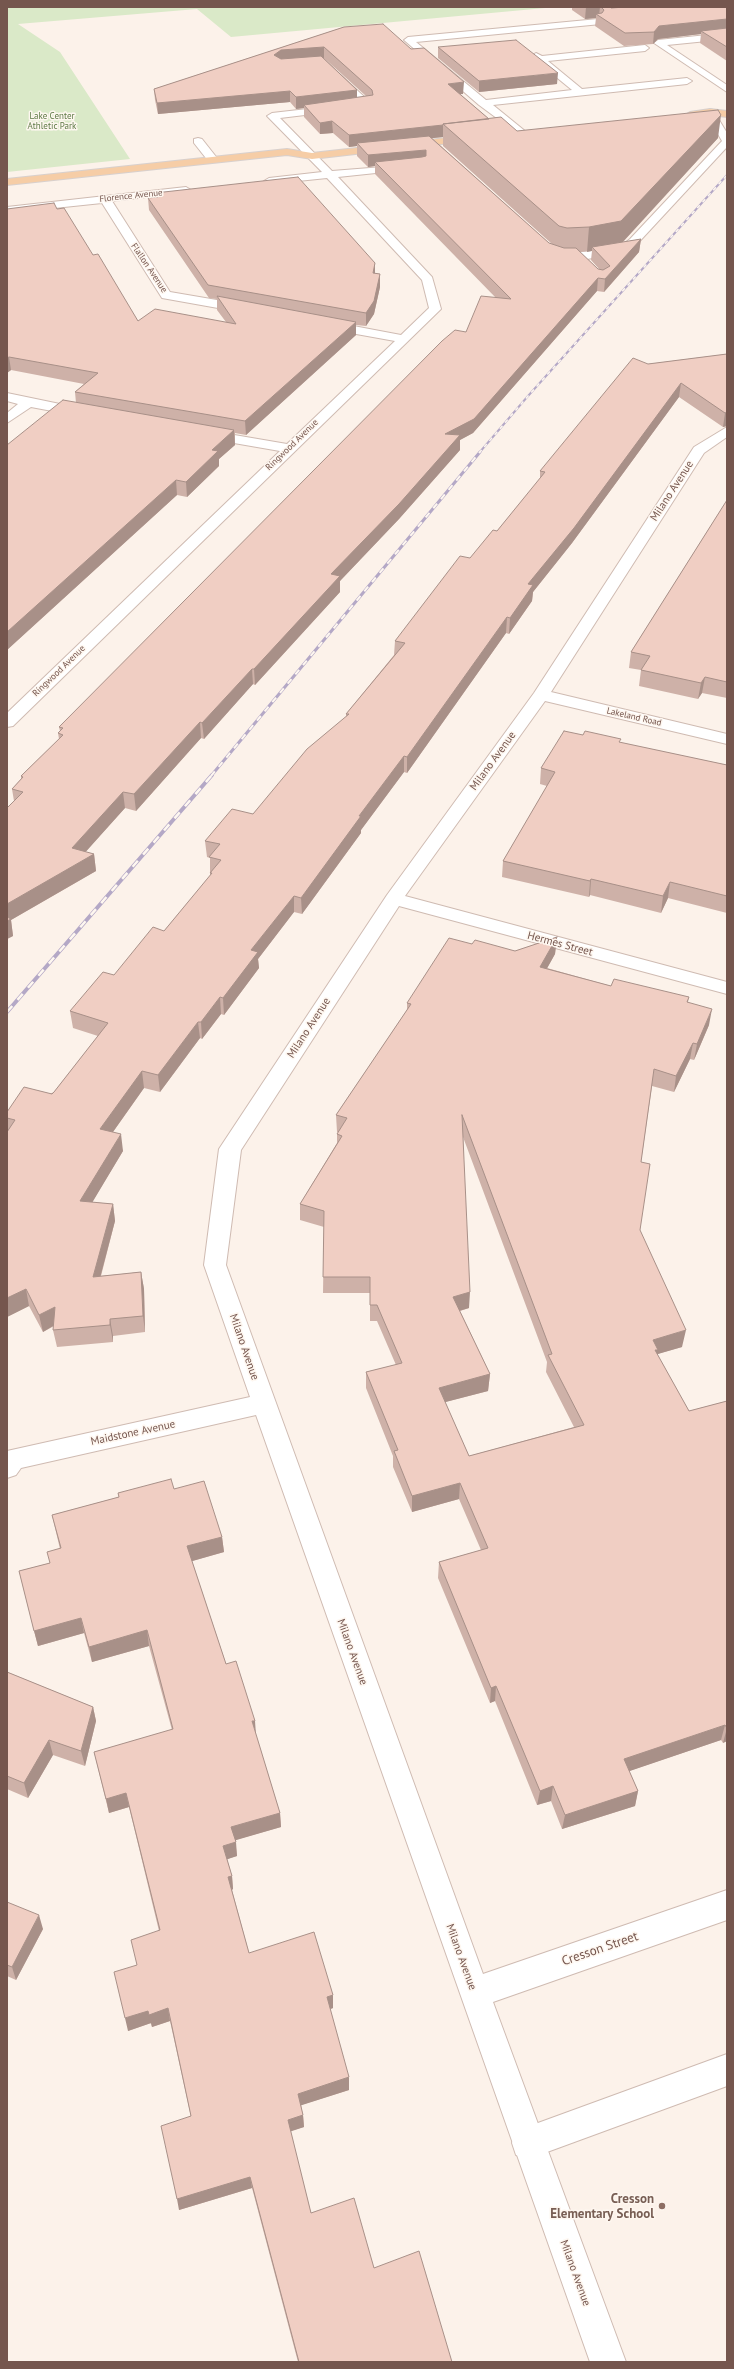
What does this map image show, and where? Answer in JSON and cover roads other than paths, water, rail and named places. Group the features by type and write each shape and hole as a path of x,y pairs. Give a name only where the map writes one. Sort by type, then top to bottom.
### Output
{"main road":[{"path":"679,116 710,112 727,107"},
{"path":"710,112 727,114"},
{"path":"506,135 525,133"},
{"path":"7,182 287,152 312,156 483,137"},
{"path":"298,164 312,156"}],"street":[{"path":"525,133 482,103 408,40 598,22"},
{"path":"503,32 515,41"},
{"path":"727,36 658,43 727,89"},
{"path":"539,59 645,48"},
{"path":"527,50 580,92"},
{"name":"Ringwood Avenue","path":"7,722 288,448 435,309 428,279 312,156 272,116 368,105 330,68"},
{"path":"482,103 687,81"},
{"path":"543,244 552,253 564,257 624,250 634,241 726,140 710,112"},
{"path":"198,141 213,160"},
{"path":"431,143 441,152"},
{"path":"260,182 414,166"},
{"name":"Florence Avenue","path":"7,210 198,189"},
{"name":"Flallon Avenue","path":"105,199 166,295 258,312"},
{"path":"579,256 590,268"},
{"path":"312,322 405,339"},
{"path":"7,397 28,403 99,415"},
{"path":"7,419 28,403"},
{"name":"Milano Avenue","path":"608,2362 474,1993 263,1404 215,1265 230,1149 394,899 541,695 699,450 727,431"},
{"path":"194,432 288,448"},
{"name":"Lakeland Road","path":"541,695 727,739"},
{"name":"Hermes Street","path":"394,899 727,988"},
{"name":"Maidstone Avenue","path":"7,1468 13,1459 263,1404"},
{"name":"Cresson Street","path":"474,1993 727,1906"},
{"path":"528,2143 727,2070"}],"railway":[{"path":"479,453 528,396 727,175"},
{"path":"211,776 480,452"},
{"path":"7,1012 212,775"}],"place":[{"name":"Cresson Elementary School","path":"662,2206"}],"park label":[{"name":"Lake Center Athletic Park","path":"52,122"}]}
